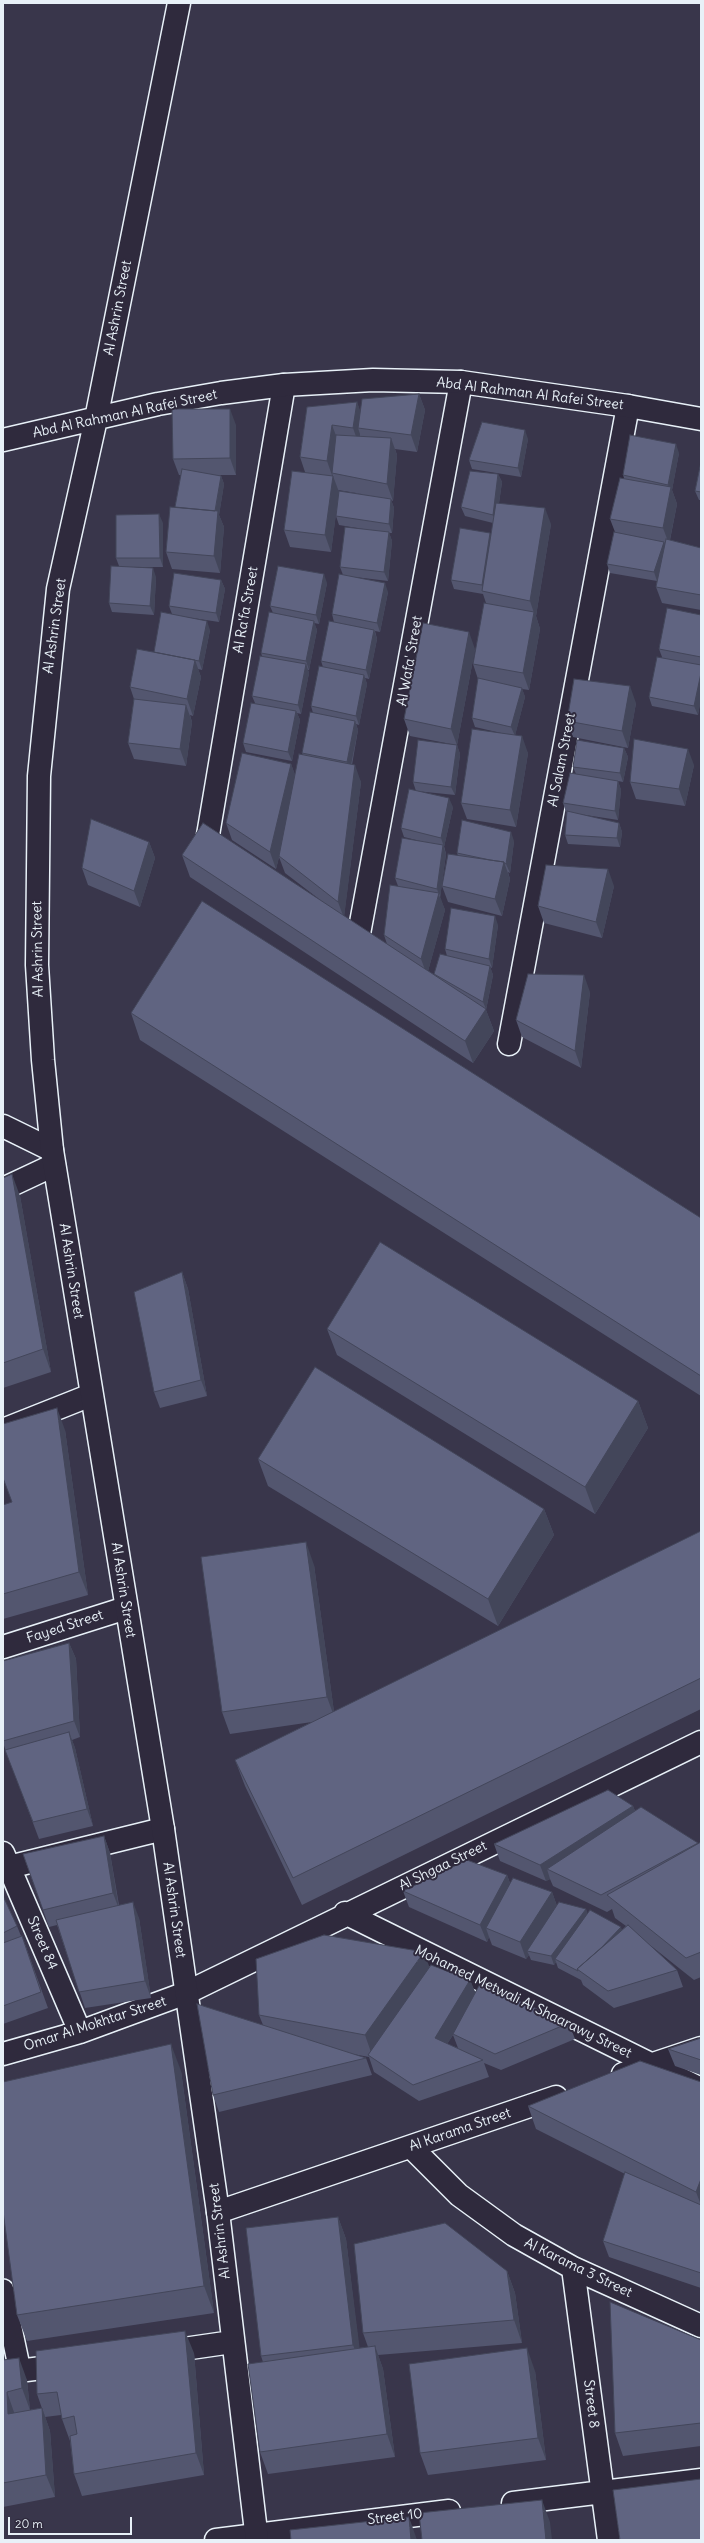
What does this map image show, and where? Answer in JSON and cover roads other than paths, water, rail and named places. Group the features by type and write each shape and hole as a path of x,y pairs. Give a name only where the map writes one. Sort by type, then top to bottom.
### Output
{"street":[{"name":"Al Ashrin Street","path":"179,3 96,419 58,589 40,776 37,966 42,1060 53,1158 163,1828 218,2212 256,2537"},
{"name":"Abd Al Rahman Al Rafei Street","path":"3,440 158,404 221,393 284,385 373,380 461,382 628,406 701,419"},
{"name":"Al Wafa' Street","path":"358,939 461,382"},
{"name":"Al Ra'fa Street","path":"208,835 284,385"},
{"name":"Al Salam Street","path":"509,1044 628,406"},
{"path":"3,1126 53,1158 3,1189"},
{"path":"3,1430 91,1395"},
{"name":"Fayed Street","path":"3,1647 126,1608"},
{"name":"Al Shgaa Street","path":"186,1993 345,1914 696,1750"},
{"path":"6,1860 163,1828"},
{"name":"Street 84","path":"6,1860 80,2032"},
{"name":"Mohamed Metwali Al Shaarawy Street","path":"345,1914 701,2089"},
{"name":"Omar Al Mokhtar Street","path":"3,2054 80,2032 186,1993"},
{"path":"605,2080 701,2048"},
{"name":"Al Karama Street","path":"218,2212 575,2091"},
{"name":"Al Karama 3 Street","path":"410,2147 459,2195 486,2216 531,2246 574,2268 701,2326"},
{"name":"Street 8","path":"574,2268 609,2540"},
{"path":"146,2354 232,2342"},
{"path":"12,2372 83,2362"},
{"path":"492,2506 701,2480"},
{"name":"Street 10","path":"216,2540 256,2537 469,2508"}],"lane":[{"path":"3,2290 12,2372"}]}
